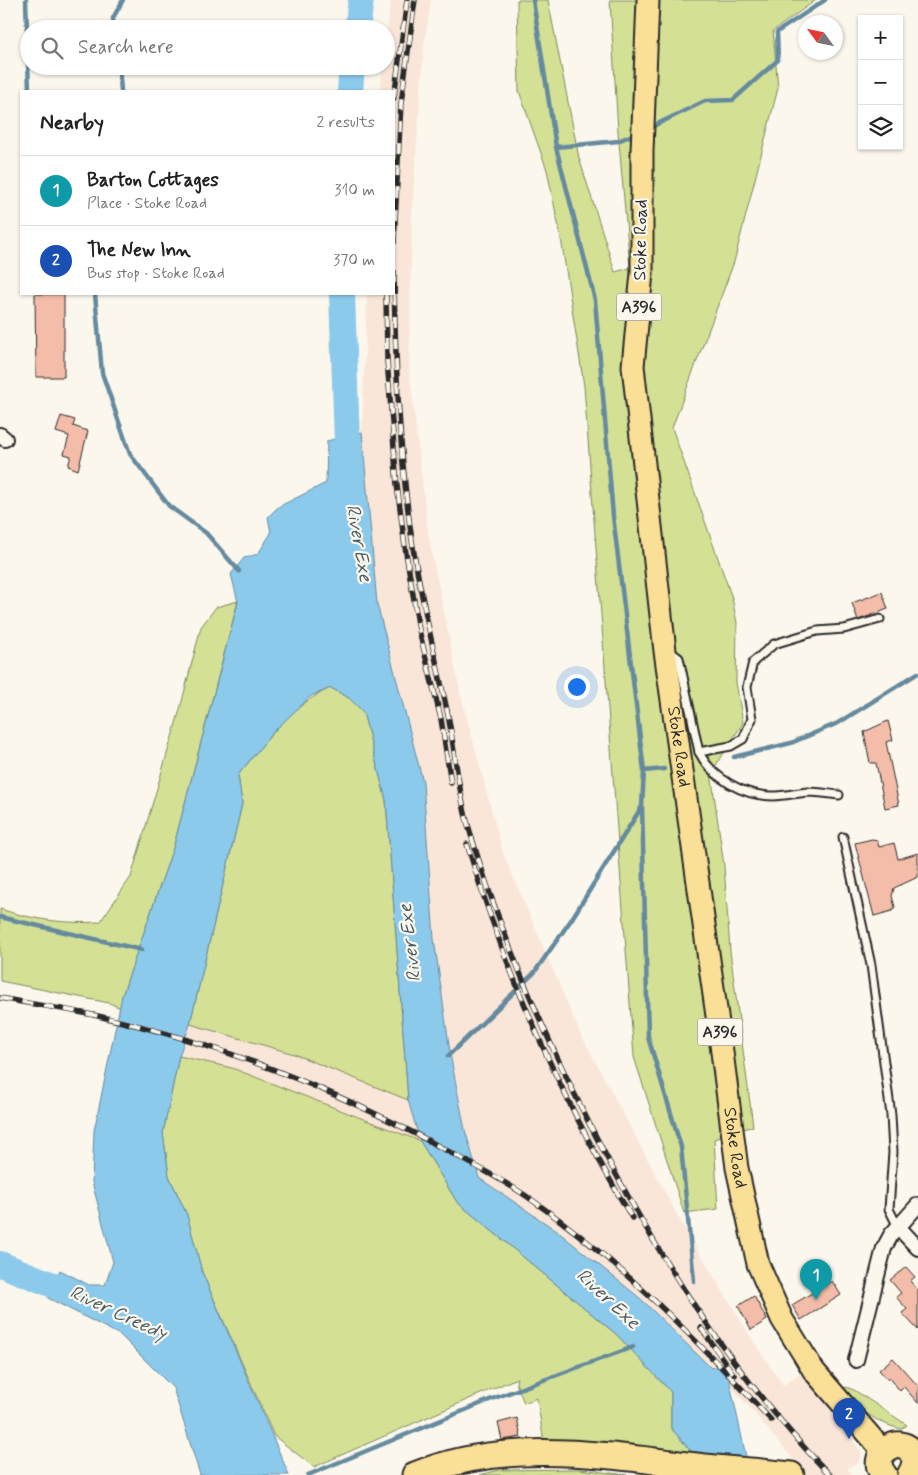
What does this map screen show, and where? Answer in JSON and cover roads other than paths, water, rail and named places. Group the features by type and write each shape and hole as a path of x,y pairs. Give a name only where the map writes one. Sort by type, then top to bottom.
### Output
{"highway":[{"path":"881,1468 892,1445 914,1445 915,1464 910,1475"},
{"path":"415,1475 438,1467 484,1457 544,1452 637,1459 791,1475"}],"main road":[{"name":"Stoke Road","path":"648,0 642,152 642,273 634,366 665,651 737,1168 753,1248 771,1298 804,1355 881,1468"}],"street":[{"path":"856,1360 884,1248 891,1235 918,1205"},
{"path":"898,1227 918,1248"}],"lane":[{"path":"699,752 731,746 743,739 752,719 747,687 753,662 774,644 817,630 844,629 880,619"},
{"path":"665,651 679,658 699,752 707,768 740,789 759,795 809,792 839,795"},
{"path":"844,837 871,966 891,1115 893,1152 889,1210 898,1227"}],"water":[{"path":"362,432 377,604 423,782 434,939 451,1059 465,1130 479,1178 557,1231 641,1299 711,1368 726,1365 750,1475 711,1475 671,1428 671,1392 616,1334 457,1202 420,1141 408,1100 386,800 363,712 349,698 331,688 311,696 274,731 238,775 242,804 190,1024 179,1056 163,1133 169,1176 187,1215 202,1272 289,1475 200,1475 173,1388 120,1335 48,1298 60,1270 89,1285 105,1285 113,1262 92,1182 94,1131 122,996 174,845 238,602 231,574 244,558 258,554 271,533 268,517 278,507 326,483 327,441"}],"waterway":[{"path":"26,0 27,20"},
{"path":"113,20 123,0"},
{"name":"River Exe","path":"358,20 361,0"},
{"path":"533,0 556,147 595,300 613,516 644,771 642,806 648,1037 681,1147 694,1281"},
{"path":"649,128 705,101 733,100 778,60 777,32 825,0"},
{"path":"28,75 29,90"},
{"path":"120,75 121,90"},
{"name":"River Exe","path":"350,90 351,75"},
{"path":"556,147 618,141 637,133"},
{"path":"95,295 102,373 130,454 169,506 206,533 239,571"},
{"name":"River Exe","path":"342,295 348,473"},
{"path":"734,757 791,743 838,723 918,673"},
{"path":"644,771 664,769"},
{"path":"448,1056 534,973 571,920 641,808"},
{"path":"0,917 142,950"},
{"name":"River Creedy","path":"0,1264 86,1298"},
{"path":"308,1475 492,1399 633,1347"}],"railway":[{"path":"395,90 407,0"},
{"path":"395,222 401,103 415,0"},
{"path":"386,295 387,360 397,485 405,547 419,630 441,719 451,783"},
{"path":"394,295 395,341 404,479 413,547 448,715 459,784 468,825 507,940 554,1051 589,1123 640,1218 667,1263 696,1308 759,1395 830,1475"},
{"path":"467,844 499,941 538,1036 582,1128 632,1218"},
{"path":"0,998 98,1016 143,1027 231,1054 317,1087 360,1106 476,1166 532,1200 596,1249 657,1303 771,1420"},
{"path":"701,1328 734,1375"}],"place":[{"name":"Barton Cottages","path":"816,1300"},
{"name":"The New Inn","path":"849,1439"}]}
